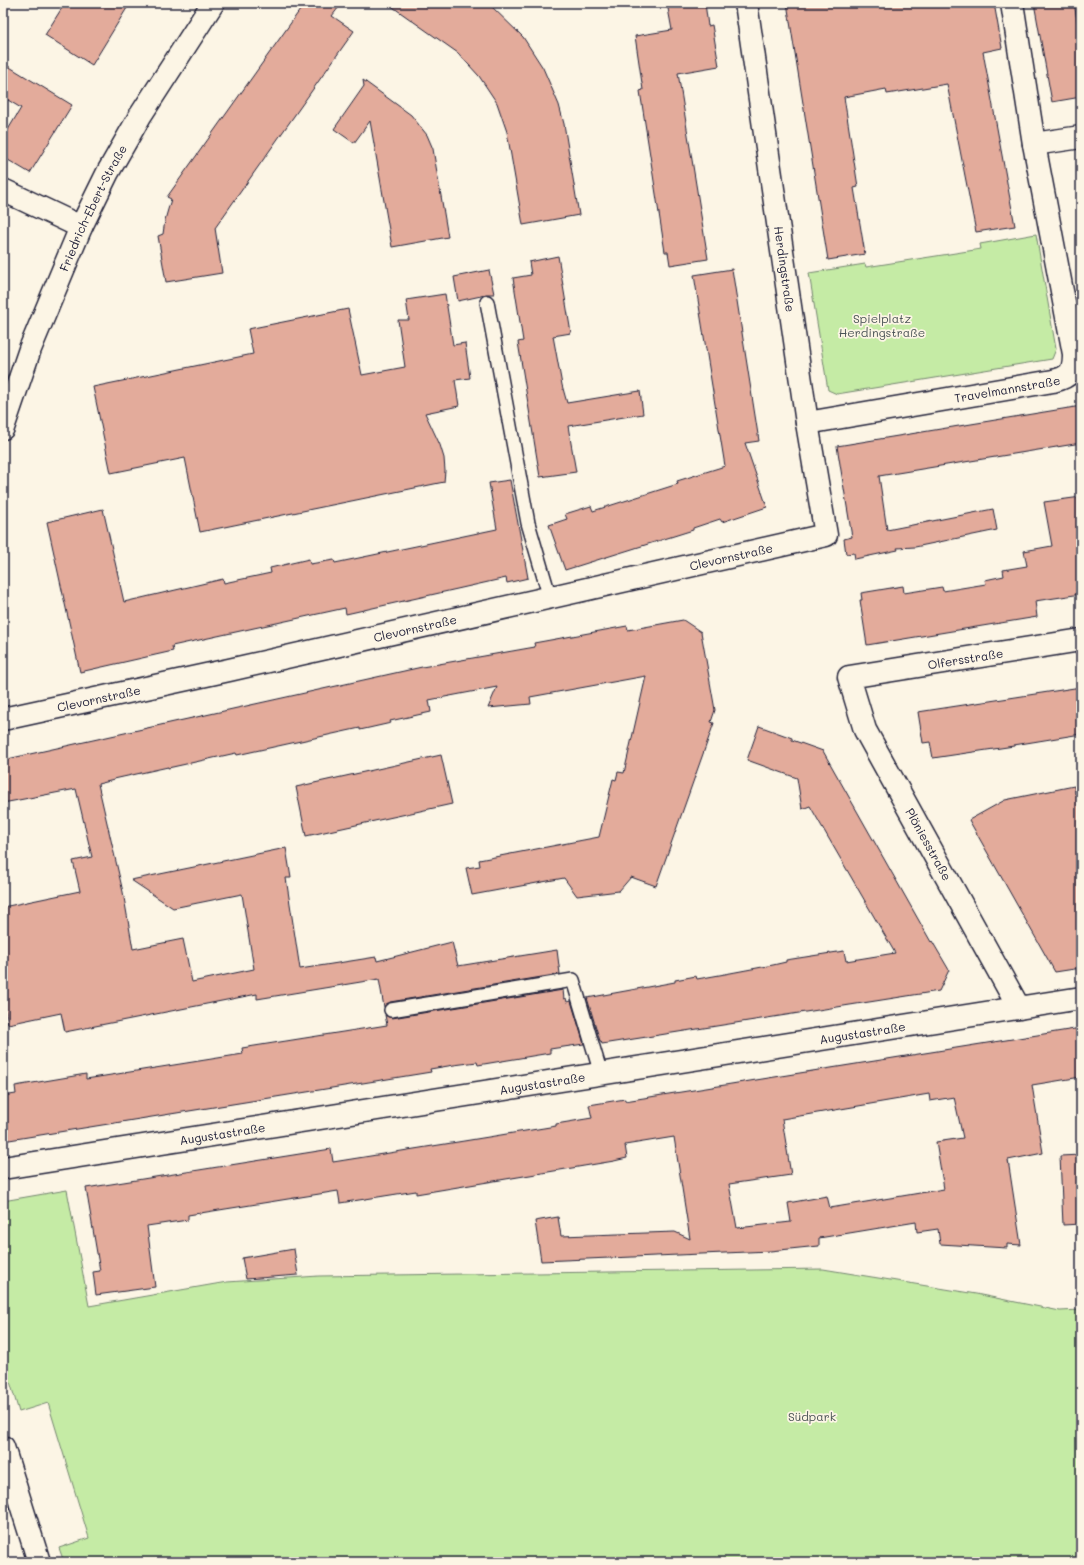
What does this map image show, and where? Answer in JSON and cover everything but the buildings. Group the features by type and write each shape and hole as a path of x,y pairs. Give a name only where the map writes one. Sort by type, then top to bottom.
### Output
{"street":[{"name":"Friedrich-Ebert-Straße","path":"3,428 30,349 81,227 108,172 140,116 213,3"},
{"name":"Herdingstraße","path":"746,3 807,423 826,536"},
{"name":"Travelmannstraße","path":"807,423 1053,381 1067,377 1071,373 1074,364 1074,354 1034,144 1012,3"},
{"path":"1034,144 1081,138"},
{"path":"3,190 81,227"},
{"name":"Clevornstraße","path":"3,719 237,669 826,536"},
{"name":"Olfersstraße","path":"849,676 1081,640"},
{"name":"Plöniesstraße","path":"849,676 865,730 1019,1008"},
{"name":"Augustastraße","path":"3,1168 1081,998"},
{"path":"3,1447 6,1470 39,1562"}],"lane":[{"path":"488,302 528,524 550,598"},
{"path":"391,1010 573,980 600,1074"}],"green space":[{"name":"Spielplatz Herdingstraße","path":"1036,234 1056,349 1052,359 837,394 828,390 809,273 865,264 866,267 981,249 980,244"},
{"name":"Südpark","path":"67,1190 89,1306 227,1282 319,1276 823,1269 976,1294 1060,1311 1081,1310 1081,1562 64,1562 59,1548 89,1538 48,1403 19,1412 3,1358 3,1201"}]}
